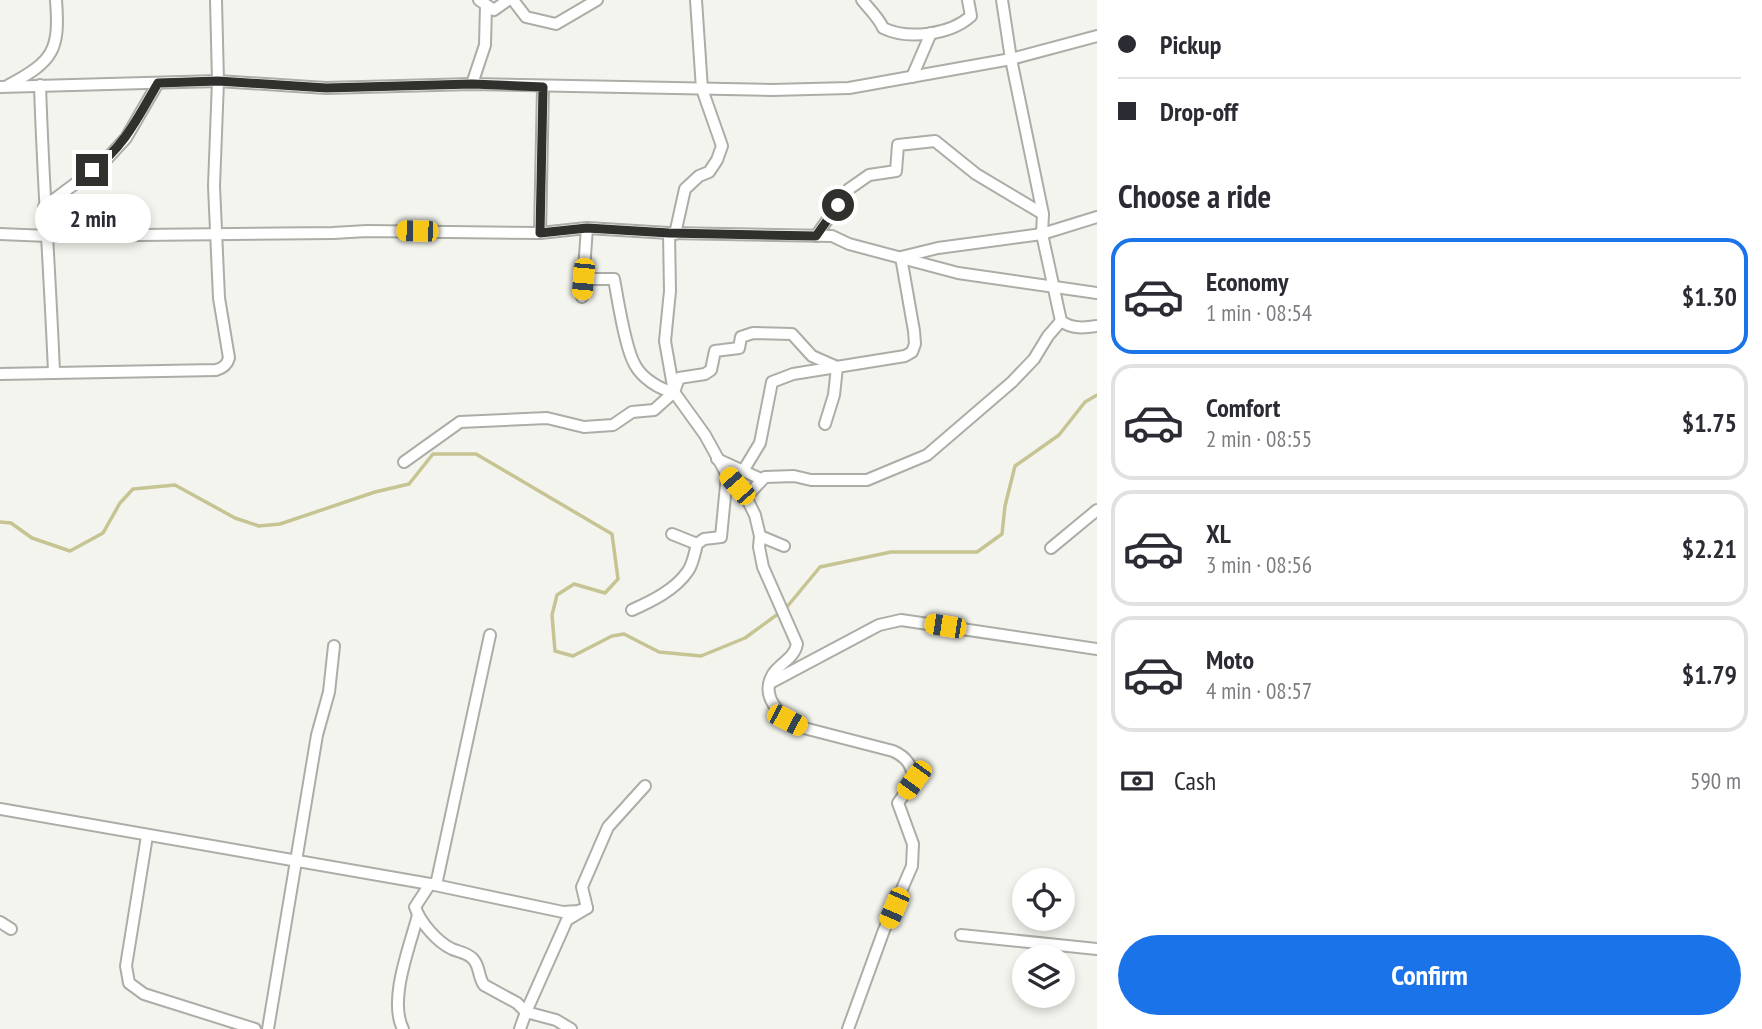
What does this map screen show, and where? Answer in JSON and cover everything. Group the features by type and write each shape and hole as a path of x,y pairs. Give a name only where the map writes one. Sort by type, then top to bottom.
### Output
{"street":[{"path":"3,87 34,72 46,61 57,36 56,0"},
{"path":"0,374 216,370 224,367 229,358 219,298 214,186 218,81 216,0"},
{"path":"483,2 494,10 508,0"},
{"path":"513,0 526,17 556,24 597,0"},
{"path":"696,0 702,89 722,146 718,160 709,172 699,176 685,189 672,234 665,341 674,392 705,435 727,475 747,497 755,515 764,567 797,644 795,652 774,673 769,683 773,705 787,720 811,730 893,751 905,758 912,769 914,780 898,803 913,844 912,866 884,930 848,1029"},
{"path":"862,0 880,20 883,28 896,34 931,33 964,22 971,16 968,0"},
{"path":"1002,0 1011,60 1043,214 1042,234 1061,321 1068,326 1097,326"},
{"path":"472,84 485,45 483,2"},
{"path":"912,77 931,33"},
{"path":"3,87 218,81 326,88 472,84 702,89 849,88 1011,60 1096,37"},
{"path":"44,207 104,162 126,138 158,83"},
{"path":"40,85 54,372"},
{"path":"540,233 543,87"},
{"path":"816,236 849,189 869,175 896,171 898,145 935,141 976,174 1043,214"},
{"path":"901,257 938,248 1042,234 1097,216"},
{"path":"582,297 587,228"},
{"path":"0,234 48,236 333,233 368,230 540,233 587,228 672,234 832,236 849,244 958,273 1097,293"},
{"path":"743,471 760,443 772,382 793,374 905,356 912,352 915,344 914,331 901,257"},
{"path":"583,279 614,279 635,365 662,390 674,392"},
{"path":"717,459 761,479 794,476 811,480 867,480 927,455 1012,382 1034,359 1061,321"},
{"path":"404,461 460,422 547,418 584,427 613,425 632,412 654,410 674,392 679,378 705,374 711,370 715,351 739,348 741,337 753,333 792,334 812,356 837,368"},
{"path":"825,424 834,395 837,368"},
{"path":"632,610 653,601 690,569 697,544 704,539 721,537 727,475"},
{"path":"747,497 761,479"},
{"path":"1051,548 1097,510"},
{"path":"672,534 697,544"},
{"path":"760,536 784,546"},
{"path":"769,683 879,625 901,620 1097,649"},
{"path":"490,635 433,885 415,907 418,915 440,942 470,956 477,965 484,985 517,1003 526,1012 556,1020 571,1029"},
{"path":"268,1029 317,735 329,692 334,646"},
{"path":"587,908 582,887 608,827 645,786"},
{"path":"0,809 433,885 563,912 587,908"},
{"path":"147,836 126,966 129,983 144,993 255,1029"},
{"path":"520,1029 567,920 587,908"},
{"path":"403,1029 397,1016 397,1001 418,915"},
{"path":"0,922 11,929"},
{"path":"961,935 1097,949"}],"waterway":[{"path":"0,522 11,523 32,538 70,551 103,533 120,503 133,489 175,485 235,518 259,526 280,524 375,492 409,484 433,454 476,454 612,534 618,579 605,593 574,584 557,595 552,615 555,651 573,656 612,636 624,634 659,652 701,656 745,638 786,608 820,567 891,552 977,552 1002,534 1005,506 1015,466 1059,435 1085,402 1097,395"}],"route":[{"path":"92,170 104,162 126,138 158,83 218,81 294,88 472,84 543,87 540,233 587,228 669,233 816,236 838,205"}]}
